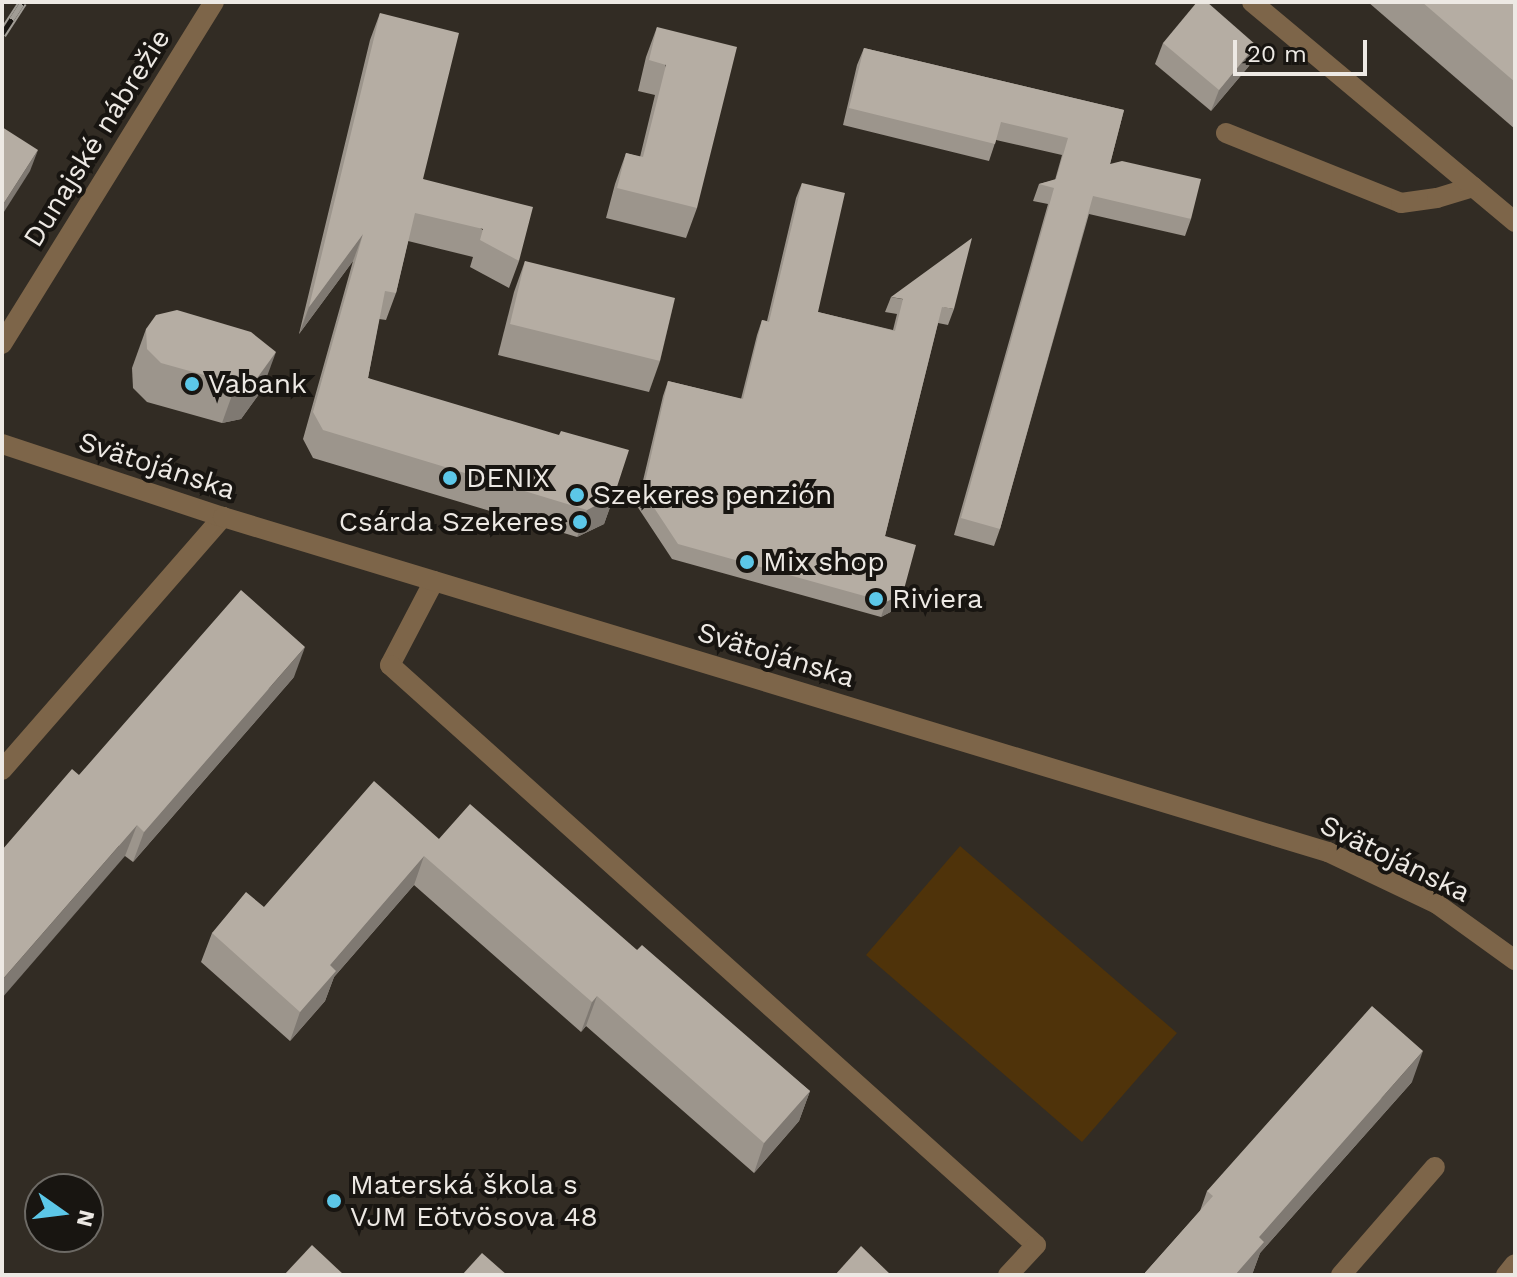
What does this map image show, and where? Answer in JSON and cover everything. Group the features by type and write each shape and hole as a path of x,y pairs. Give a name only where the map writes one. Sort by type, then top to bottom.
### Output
{"street":[{"name":"Dunajské nábrežie","path":"2,344 214,2"},
{"path":"1252,2 1515,222"},
{"path":"1226,133 1401,203 1437,198 1473,187"},
{"name":"Svätojánska","path":"2,444 223,517 1328,852 1437,904 1515,960"},
{"path":"2,770 223,517"},
{"path":"434,581 390,665 1036,1245 1008,1275"},
{"path":"1341,1275 1435,1167"},
{"path":"1506,1275 1515,1264"}],"shaded area":[{"path":"960,846 1177,1033 1082,1142 866,955"}],"building":[{"path":"1197,2 1207,2 1256,45 1219,90 1163,43"},
{"path":"1422,2 1515,2 1515,82"},
{"path":"380,13 459,33 423,179 533,207 519,261 480,240 483,229 415,213 396,293 385,291 368,378 559,435 561,431 629,450 614,496 587,510 323,430 313,412 363,234 309,307"},
{"path":"657,27 737,47 697,208 617,188 626,153 643,157 666,65 649,60"},
{"path":"864,48 1124,110 1110,164 1122,161 1201,179 1191,219 1093,196 1000,529 961,518 1054,188 1039,184 1056,179 1068,138 1001,122 995,144 849,108"},
{"path":"2,127 38,150 2,206"},
{"path":"802,183 845,193 818,312 895,331 903,299 891,297 972,238 954,309 942,307 885,536 916,545 903,593 886,602 678,544 643,491 668,381 743,399 762,320 769,322"},
{"path":"525,261 675,298 660,361 510,324"},
{"path":"177,310 251,332 276,352 255,381 236,384 161,363 147,349 146,329 156,315"},
{"path":"241,590 305,647 144,832 137,825 2,980 2,850 72,769 79,775"},
{"path":"374,781 439,839 470,804 637,950 642,945 810,1091 764,1143 597,996 592,1002 424,856 330,965 336,971 300,1012 212,933 246,892 264,907"},
{"path":"1372,1006 1423,1051 1259,1237 1264,1242 1235,1275 1143,1275 1213,1196 1207,1191"},
{"path":"312,1245 344,1275 284,1275"},
{"path":"861,1246 891,1275 835,1275"},
{"path":"482,1253 507,1275 462,1275"}],"railway":[{"path":"2,34 23,2"}],"place":[{"name":"Vabank","path":"192,384"},
{"name":"DENIX","path":"450,478"},
{"name":"Szekeres penzión","path":"577,495"},
{"name":"Csárda Szekeres","path":"580,522"},
{"name":"Mix shop","path":"747,562"},
{"name":"Riviera","path":"876,599"},
{"name":"Materská škola s VJM Eötvösova 48","path":"334,1201"}]}
